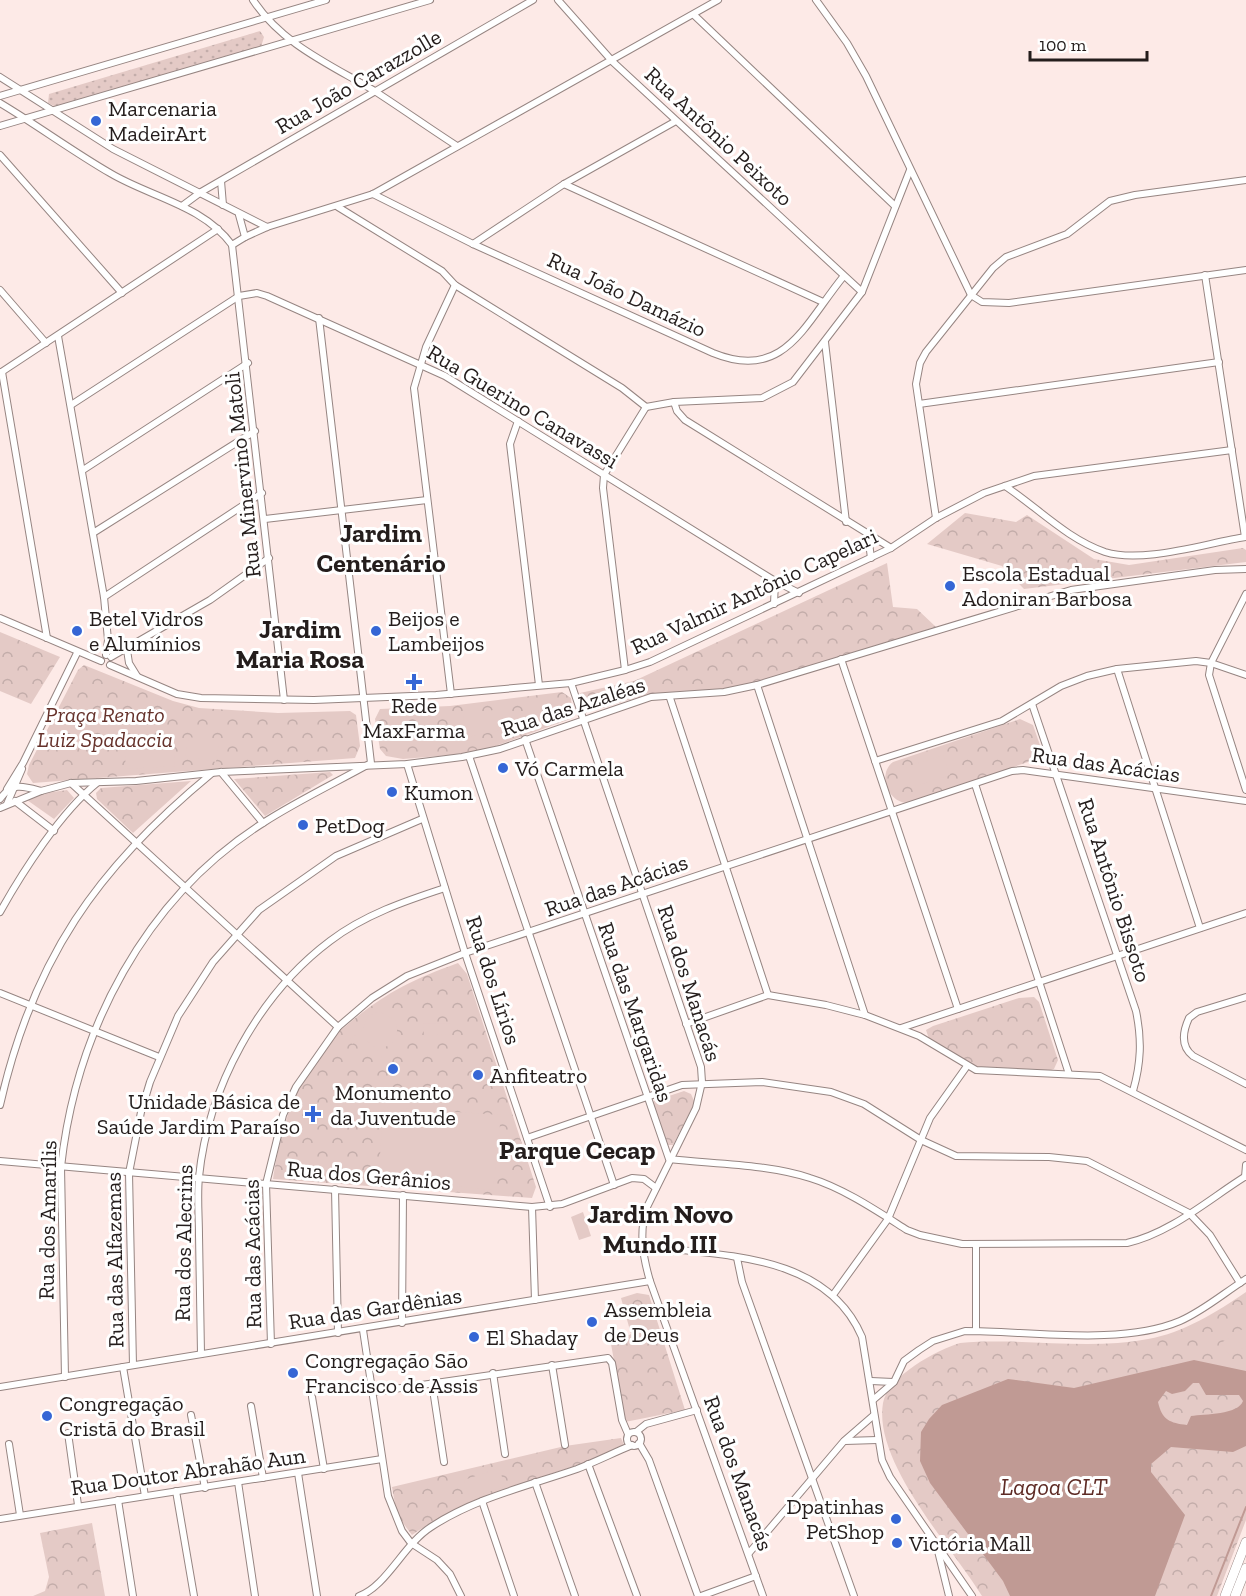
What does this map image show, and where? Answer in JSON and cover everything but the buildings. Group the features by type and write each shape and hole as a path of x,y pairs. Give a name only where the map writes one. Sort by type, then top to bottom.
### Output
{"main road":[{"path":"1225,1596 1246,1542"},
{"path":"1235,1596 1246,1568"}],"street":[{"path":"253,0 265,17 290,42 375,92 457,146"},
{"path":"0,96 326,0"},
{"path":"0,126 430,0"},
{"name":"Rua João Carazzolle","path":"182,206 201,192 533,0"},
{"name":"Rua Antônio Peixoto","path":"558,0 613,62 843,277 862,292"},
{"path":"0,103 110,173 182,206 218,229 232,246 267,227 338,207 373,194 613,62 718,0"},
{"path":"816,0 866,76 971,295 982,302 1009,303 1246,270"},
{"path":"693,15 895,206"},
{"path":"0,77 113,149 267,227"},
{"path":"473,244 564,184 676,122"},
{"path":"0,155 122,293"},
{"path":"625,670 603,506 604,475 646,407 674,402 749,399 773,394 793,382 862,292 910,170"},
{"path":"936,518 916,384 920,363 971,295 1006,257 1067,234 1110,201 1135,195 1246,180"},
{"path":"221,181 223,205"},
{"path":"564,184 823,302"},
{"name":"Rua João Damázio","path":"373,194 473,244 713,353 740,362 755,363 776,356 792,342 843,277"},
{"path":"338,207 442,271 455,285 622,388 646,407"},
{"path":"239,214 245,237"},
{"path":"47,638 1,373 218,229"},
{"name":"Rua Minervino Matoli","path":"232,246 248,363 285,700"},
{"path":"1005,486 1079,539 1114,554 1146,554 1246,537 1205,275"},
{"path":"450,694 414,388 419,364 455,285"},
{"path":"0,290 46,343"},
{"name":"Rua Guerino Canavassi","path":"239,296 256,293 267,296 445,376 799,593"},
{"path":"71,405 239,296"},
{"path":"319,318 371,763"},
{"path":"58,336 104,597 110,665"},
{"path":"825,342 846,522"},
{"path":"919,404 1219,362"},
{"path":"82,470 248,363"},
{"path":"674,402 677,411 685,420 891,548"},
{"path":"518,421 512,431 510,444 512,474 539,685"},
{"path":"93,533 255,431"},
{"name":"Rua Valmir Antônio Capelari","path":"0,618 77,653 101,661 104,666 110,665 177,694 201,698 363,699 571,683 650,662 871,558 891,548 963,502 1005,486 1034,476 1232,450"},
{"path":"104,597 262,493"},
{"path":"265,519 427,500"},
{"path":"868,535 871,558"},
{"path":"101,661 108,656 127,650 210,600 269,558"},
{"name":"Rua das Azaléas","path":"3,806 41,791 71,783 371,763 407,764 469,756 583,722 636,701 651,697 670,698 757,685 1071,590 1215,570 1246,569"},
{"path":"774,604 776,581"},
{"path":"1246,594 1211,663 1210,683 1246,790"},
{"path":"127,650 129,663 138,676"},
{"path":"0,799 23,763 77,653"},
{"path":"841,659 958,1009"},
{"path":"875,761 1002,721 1061,686 1086,676 1117,669 1183,662 1211,663 1246,675"},
{"path":"1117,669 1153,789 1200,928"},
{"name":"Rua dos Manacás","path":"571,683 701,1066 702,1082 696,1108 669,1159 642,1221 642,1246 650,1281 763,1596"},
{"path":"757,685 865,1015"},
{"path":"670,698 768,995"},
{"name":"Rua Antônio Bissoto","path":"1032,704 1136,1011 1142,1040 1139,1070 1133,1091"},
{"name":"Rua das Margaridas","path":"525,739 669,1159"},
{"path":"469,756 614,1185"},
{"path":"3,806 17,785 23,763"},
{"name":"Rua dos Amarílis","path":"65,1377 61,1167 71,1103 93,1032 130,961 185,885 263,823 371,763"},
{"name":"Rua dos Lírios","path":"407,764 465,953 550,1207"},
{"name":"Rua das Acácias","path":"271,1344 266,1184 283,1115 309,1066 338,1027 372,998 400,980 465,953 1018,770 1246,801"},
{"path":"221,772 263,823"},
{"path":"0,1105 18,1038 31,1005 61,941 81,908 135,842 171,807 211,774"},
{"path":"71,783 338,1027"},
{"path":"0,912 20,877 54,831 82,795 97,783"},
{"path":"975,784 1070,1074"},
{"path":"7,789 17,785"},
{"name":"Rua das Azaléas","path":"17,785 41,791"},
{"path":"15,801 54,831"},
{"name":"Rua das Alfazemas","path":"133,1365 129,1173 141,1112 159,1057 194,989 236,934 259,910 336,856 422,819"},
{"name":"Rua dos Alecrins","path":"201,1354 198,1179 204,1143 222,1086 239,1050 263,1010 287,982 330,941 363,920 401,902 445,888"},
{"path":"901,1028 1246,913"},
{"path":"0,993 159,1057"},
{"path":"686,1024 768,995 826,1005 865,1015 901,1028 919,1036 967,1066 987,1072 1100,1076 1246,1150"},
{"path":"1246,997 1197,1012 1189,1018 1183,1038 1186,1049 1193,1056 1246,1084"},
{"path":"833,1295 888,1218 930,1118 967,1066"},
{"path":"527,1138 682,1084 762,1082 831,1092 864,1104 921,1140 956,1156 1049,1157 1087,1161 1189,1213 1210,1235 1243,1281 1179,1321 1147,1330 1110,1334 976,1331 951,1334 918,1350 904,1361 894,1382 873,1400"},
{"path":"669,1159 788,1173 810,1178 920,1235 976,1244 1127,1244 1144,1240 1245,1176 1246,1165"},
{"name":"Rua dos Gerânios","path":"0,1161 532,1207 550,1207 590,1196 639,1177 656,1188"},
{"path":"335,1189 338,1333"},
{"path":"402,1323 403,1195"},
{"path":"532,1207 535,1300"},
{"path":"976,1244 976,1331"},
{"path":"642,1246 737,1258 789,1268 833,1295 854,1318 862,1337 871,1381 877,1440 890,1477 972,1596"},
{"path":"737,1258 742,1282 854,1596"},
{"name":"Rua das Gardênias","path":"0,1387 363,1330 650,1281"},
{"path":"363,1330 382,1460 394,1517 411,1543 437,1560 450,1574 461,1596"},
{"path":"373,1392 608,1358 612,1363 622,1420 628,1434 627,1441 632,1445"},
{"path":"552,1365 564,1445"},
{"path":"123,1367 145,1496"},
{"path":"493,1373 505,1454"},
{"path":"871,1381 894,1382"},
{"path":"432,1383 444,1462"},
{"path":"312,1397 324,1469"},
{"path":"251,1406 263,1478"},
{"path":"628,1434 636,1432 646,1424 697,1410"},
{"path":"191,1415 205,1488"},
{"path":"748,1553 844,1442 874,1415"},
{"path":"636,1432 640,1437 639,1443 649,1460 699,1596 756,1576"},
{"path":"68,1433 78,1505"},
{"path":"844,1442 877,1440"},
{"path":"359,1596 373,1589 384,1578 411,1543 445,1519 482,1501 588,1464 639,1443"},
{"path":"9,1444 20,1515"},
{"name":"Rua Doutor Abrahão Aun","path":"0,1519 78,1505 382,1460"},
{"path":"588,1464 637,1596"},
{"path":"298,1473 317,1596"},
{"path":"238,1482 255,1596"},
{"path":"535,1482 575,1596"},
{"path":"176,1491 194,1596"},
{"path":"118,1500 133,1596"},
{"path":"482,1501 514,1596"},
{"path":"936,1542 949,1596"}],"green space":[{"path":"260,31 264,37 261,47 58,108 48,103 49,94"},
{"path":"965,513 1016,522 1027,515 1094,559 1129,565 1243,548 1246,550 1246,562 1024,589 1002,566 927,544"},
{"path":"887,563 893,607 917,609 936,627 724,692 670,696 648,694 586,713 580,693 634,681"},
{"path":"0,632 60,657 31,704 0,691"},
{"name":"Praça Renato Luiz Spadaccia","path":"84,665 173,701 199,708 278,713 350,711 356,715 360,746 355,758 33,783 27,774 29,765 78,670"},
{"path":"562,692 571,698 573,718 490,748 451,755 403,759 386,756 380,749 375,719 380,709 450,706"},
{"path":"508,707 512,728 467,737 463,716"},
{"path":"1020,719 1033,725 1041,748 1037,759 907,803 900,801 890,793 885,780 888,767 893,762"},
{"path":"189,737 219,742 216,762 185,756"},
{"path":"173,738 175,766 126,769 124,742"},
{"path":"943,755 950,775 912,787 906,767"},
{"path":"330,772 333,775 265,816 234,779"},
{"path":"191,781 133,833 97,799 96,793 101,788"},
{"path":"67,790 74,798 54,819 27,800 31,795"},
{"path":"458,963 467,974 536,1187 532,1198 273,1179 290,1108 305,1074 325,1043 386,996 426,975"},
{"path":"1034,997 1039,1002 1058,1060 1054,1069 1048,1071 979,1069 929,1039 926,1030 933,1026 1019,998"},
{"path":"379,1011 395,1020 397,1029 394,1040 383,1048 387,1058 383,1059 376,1048 363,1038 352,1044 349,1039 361,1032 368,1016"},
{"path":"450,1023 450,1034 424,1036 423,1024"},
{"path":"684,1091 691,1094 695,1103 673,1145 667,1145 652,1104 654,1101"},
{"path":"384,1107 501,1115 493,1190 378,1179"},
{"path":"583,1212 591,1236 579,1240 571,1217"},
{"name":"Lagoa CLT","path":"1246,1292 1246,1520 1217,1596 982,1596 918,1504 890,1452 883,1427 883,1403 894,1383 927,1358 960,1343 1101,1344 1148,1339 1187,1327"},
{"path":"637,1293 649,1295 685,1410 625,1422 611,1344 631,1334 621,1298"},
{"path":"1246,1327 1246,1346 1230,1356 1221,1343"},
{"path":"621,1438 625,1447 462,1507 412,1535 397,1515 392,1487 565,1446"},
{"path":"499,1468 505,1486 470,1499 464,1480"},
{"path":"92,1523 105,1596 33,1596 45,1591 49,1577 40,1533"}],"water":[{"name":"Lagoa CLT","path":"1194,1360 1246,1371 1246,1446 1233,1452 1171,1447 1151,1464 1151,1472 1185,1515 1155,1596 1010,1596 1003,1581 930,1483 920,1461 921,1432 942,1405 1008,1379 1074,1388","holes":["1193,1383 1199,1383 1206,1395 1239,1395 1243,1401 1235,1409 1191,1416 1187,1425 1171,1422 1164,1417 1158,1402 1166,1391 1172,1394 1185,1391"]}],"waterway":[{"path":"1211,1596 1246,1507"}],"place":[{"name":"Marcenaria MadeirArt","path":"96,121"},
{"name":"Escola Estadual Adoniran Barbosa","path":"950,586"},
{"name":"Betel Vidros e Alumínios","path":"77,631"},
{"name":"Beijos e Lambeijos","path":"376,631"},
{"name":"Rede MaxFarma","path":"414,682"},
{"name":"Vó Carmela","path":"503,768"},
{"name":"Kumon","path":"392,792"},
{"name":"PetDog","path":"303,825"},
{"name":"Monumento da Juventude","path":"393,1069"},
{"name":"Anfiteatro","path":"478,1075"},
{"name":"Unidade Básica de Saúde Jardim Paraíso","path":"313,1114"},
{"name":"Assembleia de Deus","path":"592,1322"},
{"name":"El Shaday","path":"474,1337"},
{"name":"Congregação São Francisco de Assis","path":"293,1373"},
{"name":"Congregação Cristã do Brasil","path":"47,1416"},
{"name":"Dpatinhas PetShop","path":"896,1519"},
{"name":"Victória Mall","path":"897,1543"}],"district":[{"name":"Jardim Centenário","path":"381,548"},
{"name":"Jardim Maria Rosa","path":"300,644"},
{"name":"Parque Cecap","path":"577,1150"},
{"name":"Jardim Novo Mundo III","path":"660,1229"}]}
